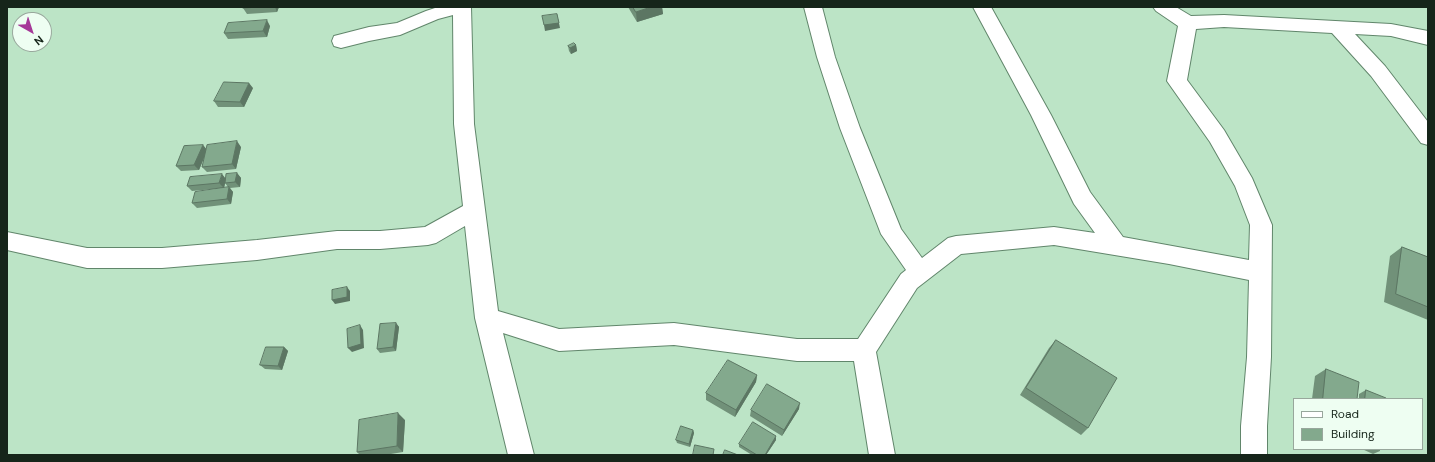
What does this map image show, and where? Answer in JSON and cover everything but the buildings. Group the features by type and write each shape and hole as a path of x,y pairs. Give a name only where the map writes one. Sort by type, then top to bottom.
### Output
{"street":[{"path":"341,41 369,34 400,29 432,15 461,7 464,124 487,318 521,455"},
{"path":"813,7 826,58 850,128 892,234 920,272"},
{"path":"982,7 1041,115 1082,198 1117,246"},
{"path":"1162,7 1188,23 1224,21 1391,30 1428,38"},
{"path":"1286,7 1294,24"},
{"path":"1188,23 1177,81 1217,136 1245,184 1261,225 1259,357 1254,426 1254,455"},
{"path":"1337,27 1378,71 1428,136"},
{"path":"7,241 87,258 162,258 257,250 337,240 380,240 428,236 474,210"},
{"path":"882,455 864,350 910,280 956,246 1054,236 1169,254 1260,272"},
{"path":"487,318 559,340 674,334 797,350 864,350"}]}
